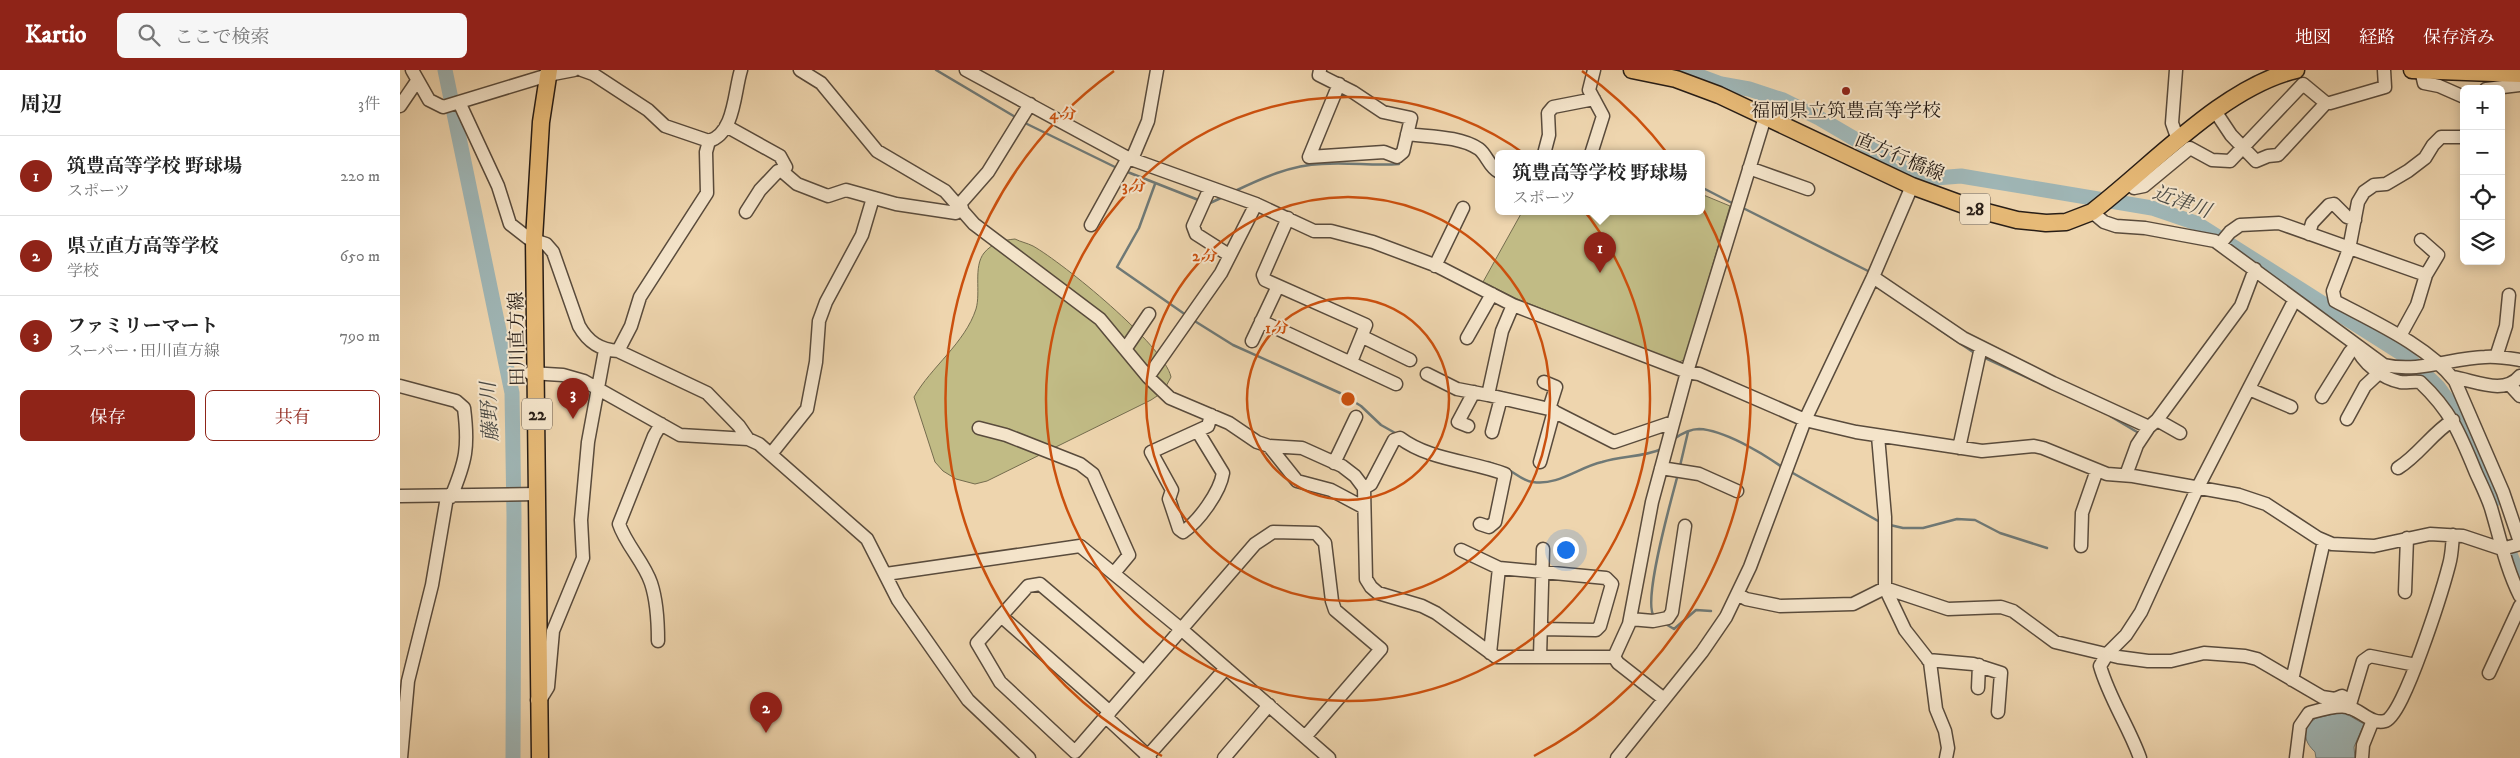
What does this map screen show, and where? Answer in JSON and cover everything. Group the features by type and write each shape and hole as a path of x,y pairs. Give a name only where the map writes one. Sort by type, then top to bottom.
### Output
{"main road":[{"name":"直方行橋線","path":"1632,70 1684,82 1719,94 1912,186 1975,209 2017,220 2046,223 2066,222 2092,212 2178,140 2237,94 2266,79 2296,70"},
{"path":"2412,70 2520,74"},
{"name":"田川直方線","path":"540,758 536,700 533,494 534,373 531,238 544,73"},
{"name":"田川直方線","path":"532,758 536,700"}],"street":[{"path":"415,75 429,100 442,107 544,73 574,70"},
{"path":"582,70 593,74 640,105 665,126 708,141 715,139 726,126 736,99 741,70"},
{"path":"800,70 821,83 877,151 945,191 974,224 1100,319 1126,348 1148,377 1170,398 1210,415 1269,446 1297,480 1331,490 1363,507"},
{"path":"966,70 1130,159 1256,204 1314,231 1331,231 1374,242 1435,266 1514,305 1686,372 1698,374 1805,420 1878,436 1902,437 1982,451 2034,446 2043,448 2107,474 2239,495 2266,504 2324,541 2332,544 2374,546 2430,534 2463,536 2502,549 2518,544 2503,492 2452,377 2400,336 2335,301 2333,291 2350,249 2358,202 2364,192 2374,185 2386,184 2408,171 2425,158 2433,145 2441,137 2460,137"},
{"path":"1091,225 1130,159 1148,121 1157,70"},
{"path":"1320,70 1319,75 1339,84 1383,112 1411,118 1403,152 1397,157 1384,152 1309,157 1339,84"},
{"path":"1592,150 1603,116 1590,90 1594,70"},
{"path":"2176,70 2172,124 2178,140"},
{"path":"2215,111 2226,129 2256,161 2268,156 2278,156 2326,103 2385,87 2384,70"},
{"path":"2421,70 2424,83 2439,86 2460,96"},
{"path":"400,106 415,75"},
{"path":"2128,182 2134,188 2144,186 2190,148 2212,160 2230,161 2303,84 2326,103"},
{"path":"2505,87 2520,86"},
{"path":"1545,150 1549,135 1548,113 1553,107 1594,99"},
{"path":"459,102 498,186 510,224 531,238 546,244 553,252 579,326 585,337 707,393 739,426 748,439 772,454 867,539 898,600 968,700 1027,757"},
{"path":"746,212 760,190 778,171 783,172 797,184 828,196 846,190 896,204 956,213 988,172 1030,104"},
{"path":"1269,446 1302,448 1334,462 1355,476 1364,488 1364,568 1366,579 1378,593 1422,606 1436,613 1496,657 1614,657 1618,653 1620,642 1630,618 1652,502 1686,372 1766,116"},
{"path":"726,126 780,156 786,167 783,172"},
{"path":"1407,134 1466,142 1481,150 1495,170"},
{"path":"536,700 548,687 553,631 583,558 581,520 588,442 597,388 612,351 631,326 640,297 707,194 706,152 708,141"},
{"path":"1749,168 1808,189"},
{"path":"1617,758 1702,652 1726,617 1738,594 1805,420 1912,186"},
{"path":"1210,188 1193,226 1196,234 1229,255"},
{"path":"775,449 807,409 816,362 819,321 826,302 862,234 873,198"},
{"path":"1148,377 1220,273 1256,204"},
{"path":"2309,234 2312,223 2329,204 2334,204 2347,218 2355,220"},
{"path":"1435,266 1464,208"},
{"path":"2092,212 2104,222 2204,237 2220,244 2255,269 2294,301 2384,365 2398,368 2438,365 2484,357 2520,360"},
{"path":"1288,218 1263,274 1265,280 1366,325 1363,337 1350,362"},
{"path":"2220,244 2230,232 2240,225 2279,222 2426,275"},
{"path":"2400,336 2417,305 2426,275 2438,255 2421,240"},
{"path":"2126,476 2136,445 2240,306 2255,269"},
{"path":"1872,277 1963,338 2053,384 2180,433"},
{"path":"1252,340 1278,286"},
{"path":"1467,338 1492,294"},
{"path":"2496,357 2506,326 2509,295"},
{"path":"2140,758 2133,738 2105,683 2100,666 2108,653 2126,635 2141,612 2197,489 2294,301"},
{"path":"1488,394 1502,331 1514,305"},
{"path":"1126,348 1150,314"},
{"path":"1261,321 1396,384"},
{"path":"1363,337 1410,360"},
{"path":"2356,346 2360,357 2390,379 2403,382 2420,382 2453,420 2490,505 2509,572 2520,596"},
{"path":"2322,397 2350,352 2356,346"},
{"path":"1959,448 1981,347"},
{"path":"2347,419 2366,386 2380,372"},
{"path":"534,373 563,375 584,381 680,435 748,439"},
{"path":"1427,374 1457,389 1488,394 1551,410 1614,442 1673,422"},
{"path":"2452,377 2503,387 2510,385 2520,376"},
{"path":"1540,462 1556,387 1544,382"},
{"path":"2510,385 2520,396"},
{"path":"400,386 456,401 464,408 467,452 465,464 449,497 432,585 408,680 402,725 402,758"},
{"path":"2249,389 2291,407"},
{"path":"1468,426 1458,422 1474,392"},
{"path":"1492,432 1501,398"},
{"path":"1198,432 1223,473 1218,492 1183,532 1179,530 1169,498 1172,490 1151,452 1208,426 1210,415"},
{"path":"1334,462 1356,417"},
{"path":"2398,468 2413,459 2424,444 2453,420"},
{"path":"658,641 658,620 651,581 624,538 619,524 654,436 661,424"},
{"path":"979,428 1006,435 1080,464 1093,474 1130,555 1114,573"},
{"path":"1878,436 1885,517 1885,588 1905,630 1928,660 1936,709 1945,731 1948,748 1946,758"},
{"path":"1364,488 1371,484 1394,440 1400,438 1415,449 1486,467 1505,474 1495,522 1489,527 1480,524"},
{"path":"1661,468 1699,474 1736,491"},
{"path":"2080,546 2082,513 2097,470"},
{"path":"400,496 449,497 533,494"},
{"path":"1630,618 1653,621 1668,618 1672,612 1685,526"},
{"path":"1144,672 1040,584 1028,586 976,643 1000,682 1075,752 1255,544 1264,536 1273,532 1316,533 1322,537 1325,543 1332,601 1335,610 1381,649 1305,737"},
{"path":"1738,594 1746,599 1780,606 1854,604 1885,588 1948,609 2001,607 2013,611 2055,642 2064,646 2148,661 2171,661 2204,653 2245,656 2257,659 2322,697 2335,699 2342,696 2350,705 2373,720 2384,722 2390,719 2398,710 2416,665 2450,564 2453,535"},
{"path":"2405,592 2407,538"},
{"path":"2292,680 2324,541"},
{"path":"886,574 1080,546 1181,629 1329,758"},
{"path":"1540,657 1543,549"},
{"path":"1461,550 1499,568 1543,574 1606,578 1612,584 1600,626 1596,630 1541,629"},
{"path":"1490,653 1499,568"},
{"path":"2489,673 2520,606"},
{"path":"1001,616 1108,714 1148,757 1226,668"},
{"path":"2350,705 2363,661 2370,656 2416,665"},
{"path":"1614,657 1618,663 1664,699"},
{"path":"1928,660 1979,666 2001,672 1998,712"},
{"path":"1978,688 1979,666"},
{"path":"1224,758 1269,705"},
{"path":"2296,758 2300,726 2309,713 2350,705"},
{"path":"2362,758 2363,745 2373,720"}],"shaded area":[{"path":"1705,196 1730,206 1685,359 1678,363 1515,298 1483,282 1520,215 1705,215"},
{"path":"1015,239 1033,246 1047,255 1111,306 1151,345 1171,377 1163,392 1151,400 987,481 975,484 956,479 943,471 935,462 914,397 929,375 956,344 971,321 977,302 979,265 984,253 998,243"}],"water":[{"path":"2343,712 2364,724 2354,747 2355,758 2316,758 2315,752 2306,740 2307,725 2316,718"}],"waterway":[{"name":"藤野川","path":"445,70 512,393 514,516 513,758"},
{"path":"936,70 1017,118"},
{"name":"近津川","path":"1683,70 1721,84 1749,89 1783,100 1819,118 1923,179 1961,176 2152,208 2196,223 2407,357 2438,387 2464,423 2493,501"},
{"path":"1023,122 1117,168"},
{"path":"1235,191 1277,173 1310,165 1399,164"},
{"path":"1125,171 1201,201"},
{"path":"1155,184 1139,228 1117,267 1186,315"},
{"path":"1705,189 1734,204"},
{"path":"1208,204 1223,197"},
{"path":"1741,207 1868,271 1869,276"},
{"path":"1193,320 1233,345 1340,393 1361,406 1381,425 1397,434"},
{"path":"1937,328 1976,354"},
{"path":"1983,357 2035,381"},
{"path":"2110,416 2137,432"},
{"path":"1674,439 1692,430 1709,430 1742,443 1782,467"},
{"path":"1680,466 1688,432"},
{"path":"1509,470 1530,482 1551,481 1560,479 1593,464 1647,454 1662,449"},
{"path":"1488,462 1499,466"},
{"path":"1791,472 1880,522"},
{"path":"1654,616 1651,607 1655,571 1678,474"},
{"path":"1890,525 1903,528 1923,528 1957,519 1975,520 2000,533 2047,548"},
{"name":"近津川","path":"2509,552 2520,578"},
{"path":"1664,623 1674,629 1696,610 1711,611"}],"place":[{"name":"福岡県立筑豊高等学校","path":"1846,91"},
{"name":"筑豊高等学校 野球場","path":"1600,273"},
{"name":"ファミリーマート","path":"573,419"},
{"name":"県立直方高等学校","path":"766,733"}]}
